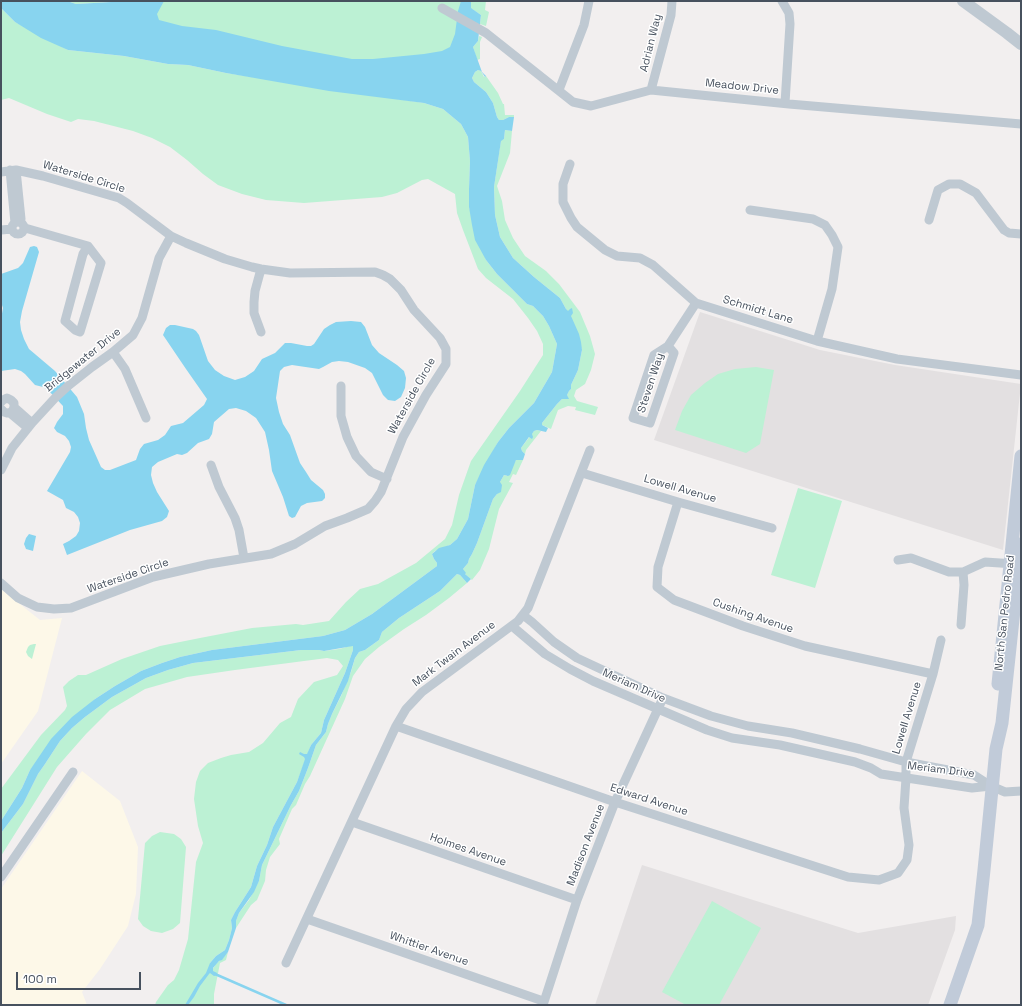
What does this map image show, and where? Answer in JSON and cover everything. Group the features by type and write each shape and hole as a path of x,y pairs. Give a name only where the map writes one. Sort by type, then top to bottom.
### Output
{"main road":[{"name":"North San Pedro Road","path":"950,1005 978,925 991,786 996,746 1002,723 1021,456"},
{"name":"North San Pedro Road","path":"1014,564 1021,544"}],"street":[{"path":"559,90 584,25 588,1"},
{"name":"Adrian Way","path":"651,90 671,14 672,1"},
{"path":"782,1 789,13 790,24 785,103"},
{"path":"963,1 1007,32 1021,44"},
{"path":"975,1 1021,34"},
{"name":"Meadow Drive","path":"442,8 486,33 573,102 591,106 651,90 1021,124"},
{"name":"Schmidt Lane","path":"570,164 563,184 563,202 577,227 604,250 617,256 640,258 653,264 696,303 817,341 897,359 1021,375"},
{"path":"9,171 18,226"},
{"name":"Waterside Circle","path":"1,582 18,598 37,607 54,609 71,608 154,577 209,564 271,554 295,544 325,526 368,509 381,492 403,437 426,395 446,364 446,349 440,338 414,310 401,290 390,278 375,272 290,273 261,269 225,259 186,244 171,236 119,198 43,176 9,171"},
{"path":"929,220 938,190 949,184 960,184 976,193 1004,230 1010,233 1021,234"},
{"path":"750,210 813,219 826,226 832,235 838,247 832,289 817,341"},
{"path":"1,230 18,226 88,246 101,262 80,332 75,330 65,321 83,254 88,246"},
{"name":"Bridgewater Drive","path":"1,470 12,448 54,398 133,335 142,318 159,258 171,236"},
{"path":"261,269 255,291 254,302 254,313 261,332"},
{"name":"Steven Way","path":"668,346 674,352 650,423 633,418 654,355 668,346 696,303"},
{"path":"113,352 125,369 146,418"},
{"path":"340,386 341,416 347,437 356,456 371,472 387,479"},
{"path":"5,409 30,426"},
{"name":"Mark Twain Avenue","path":"286,963 396,726 406,709 422,692 512,626 528,608 590,450"},
{"path":"211,465 219,487 235,518 239,530 244,558"},
{"name":"Lowell Avenue","path":"582,473 772,528"},
{"name":"Cushing Avenue","path":"678,502 658,567 657,587 674,600 743,626 805,646 933,674"},
{"path":"898,560 911,558 949,572 963,572 986,562 1014,564"},
{"path":"961,625 964,585 963,572"},
{"name":"Meriam Drive","path":"523,615 554,642 577,658 663,698 711,716 748,726 797,734 906,762 974,775 991,786"},
{"name":"Meriam Drive","path":"512,626 545,654 570,669 658,710 707,730 732,738 780,744 855,762 871,768 881,774 972,788 991,786"},
{"name":"Lowell Avenue","path":"898,873 908,860 909,845 904,808 906,762 933,674 941,640"},
{"name":"Madison Avenue","path":"543,1003 577,900 615,802 663,698"},
{"name":"Edward Avenue","path":"396,726 615,802 848,877 879,880 898,873"},
{"path":"1,877 73,772"},
{"path":"991,786 1005,792 1021,791"},
{"name":"Holmes Avenue","path":"352,822 577,900"},
{"name":"Whittier Avenue","path":"307,919 543,1003"}],"shaded area":[{"path":"700,312 820,350 895,365 1021,384 1003,550 654,440"},
{"path":"1,589 40,620 62,618 38,711 1,764"},
{"path":"82,771 120,801 138,847 136,894 128,926 100,969 82,992 87,1005 1,1005 1,889"},
{"path":"642,865 858,933 956,916 955,930 928,1005 595,1005"}],"green space":[{"path":"67,1 114,1 76,4"},
{"path":"137,1 486,1 485,10 489,12 486,26 480,24 481,15 472,9 453,77 264,70 132,16"},
{"path":"1,8 15,22 68,50 124,56 168,64 188,65 226,73 424,103 443,109 461,124 468,137 470,161 469,207 486,260 497,274 527,304 533,306 543,316 557,344 552,372 534,403 509,428 498,442 475,485 468,519 457,539 450,545 435,551 432,554 437,566 372,614 345,630 323,636 212,650 180,657 141,671 115,686 95,699 30,770 22,788 1,821 1,789 41,735 65,710 67,706 63,687 78,675 86,675 122,659 160,646 252,628 296,624 303,625 329,621 360,589 378,584 416,563 445,539 452,525 459,495 471,461 520,391 543,355 543,344 537,331 513,299 486,278 478,269 457,213 455,194 428,179 422,180 397,193 382,197 304,203 266,200 242,194 218,185 170,147 152,138 133,131 94,121 78,119 71,122 47,114 9,98 1,100"},
{"path":"479,36 482,37 480,42 480,59 477,60 473,47 478,41"},
{"path":"478,70 481,71 484,77 486,76 498,93 504,104 505,115 514,115 514,117 499,120 493,103 486,92 474,82 472,78"},
{"path":"505,130 512,131 510,153 497,186 502,201 505,220 513,238 525,256 546,271 559,284 580,312 590,336 595,354 591,370 585,384 576,390 574,396 577,401 598,407 595,415 575,410 576,407 568,406 558,410 551,429 542,425 542,423 562,399 568,399 567,395 571,389 571,385 578,370 582,350 566,309 560,298 513,258 500,237 495,215 494,187 501,140 504,139"},
{"path":"756,367 774,370 760,444 746,453 675,430 682,411 691,395 705,383 718,374 735,369"},
{"path":"534,431 541,431 526,450 525,454 521,448"},
{"path":"516,460 523,460 516,475 513,474 509,482 513,483 499,509 489,549 480,570 472,580 465,574 463,569 468,563 477,543 493,499 497,494 500,482 504,475 507,476"},
{"path":"798,488 842,501 815,588 771,575"},
{"path":"457,574 460,575 467,583 426,615 379,647 365,659 353,676 345,699 310,776 296,805 292,809 279,839 280,844 270,857 266,870 265,881 257,900 251,905 236,928 236,921 239,913 249,900 259,881 262,865 299,791 316,745 326,732 332,714 351,672 355,658 359,652 365,650 379,640 382,632 399,618 440,591"},
{"path":"36,644 32,659 26,652 30,645"},
{"path":"353,646 353,650 345,673 324,720 321,733 311,745 297,782 273,827 267,845 257,866 251,887 231,920 232,928 225,950 216,956 210,963 212,970 228,952 226,960 220,963 214,994 214,1005 155,1005 168,985 174,980 179,970 188,939 196,862 203,843 198,826 194,799 196,782 200,771 208,763 231,755 249,752 263,743 280,723 291,717 298,699 314,682 337,675 343,666 338,660 327,658 187,677 145,689 110,710 86,734 57,767 1,856 1,833 23,804 38,774 60,741 72,728 112,697 146,678 193,663 301,650 324,651"},
{"path":"160,832 174,834 181,839 186,847 180,923 173,929 162,933 151,931 143,926 138,919 145,843 152,836"},
{"path":"712,901 761,928 719,1005 686,1005 662,992"}],"water":[{"path":"1,1 67,1 76,4 114,1 164,1 157,14 159,20 182,26 216,30 282,46 352,59 373,59 424,54 442,51 450,47 455,34 461,1 471,1 471,8 481,15 478,41 473,47 482,72 486,76 485,77 481,71 478,70 472,78 474,82 486,92 493,103 499,120 514,117 512,131 505,130 504,139 501,141 494,187 495,215 500,237 513,258 560,298 568,311 572,308 573,313 571,316 581,342 582,350 578,370 571,385 571,389 567,395 569,399 562,399 542,423 542,425 548,428 546,432 537,430 532,434 532,439 529,437 521,448 525,454 523,460 516,460 510,475 504,475 500,482 502,485 501,492 493,499 477,543 468,563 463,569 466,573 465,574 471,579 467,583 460,575 457,574 440,591 399,618 382,632 379,640 365,650 359,652 355,658 348,681 332,714 326,732 316,745 299,791 262,865 259,881 254,892 239,913 228,952 213,968 213,971 217,973 217,975 214,976 210,973 209,974 188,1005 185,1005 198,983 206,973 210,963 216,956 225,950 232,928 231,920 251,887 257,866 267,845 273,827 297,782 305,759 299,754 300,752 307,754 311,745 321,733 324,720 345,673 353,646 324,651 301,650 193,663 146,678 112,697 72,728 60,741 38,774 23,804 1,833 1,821 22,788 30,770 51,739 72,717 115,686 141,671 180,657 212,650 323,636 345,630 372,614 437,566 432,554 439,548 450,545 457,539 468,519 475,485 484,465 498,442 509,428 534,403 552,372 557,344 543,316 533,306 527,304 497,274 486,260 475,240 469,207 470,161 468,137 461,124 443,109 424,103 329,91 188,65 168,64 124,56 68,50 41,38 15,22 1,8"},
{"path":"30,247 37,247 39,252 22,311 20,322 21,330 29,349 55,371 77,397 84,414 89,440 101,467 105,470 110,470 136,460 140,449 144,444 158,440 165,435 171,426 183,423 204,405 207,399 163,335 166,328 170,325 193,329 196,331 199,335 208,361 215,370 224,376 235,380 245,377 254,371 262,359 275,353 285,343 311,346 324,329 336,322 361,322 365,327 372,345 379,353 404,371 406,378 405,388 401,397 395,401 388,400 383,395 372,373 365,368 348,362 332,362 319,369 292,365 284,367 280,371 276,398 279,412 283,424 290,435 300,463 311,480 323,490 325,494 325,498 322,501 307,503 301,506 295,517 292,518 289,516 272,471 265,432 256,418 246,411 236,408 229,409 214,422 212,434 209,439 198,443 187,453 182,455 177,454 158,462 152,467 151,475 153,483 169,511 167,517 162,521 130,530 67,555 63,544 76,536 79,531 80,523 74,512 66,508 63,500 47,491 70,452 71,447 65,436 57,432 54,428 63,414 63,406 48,390 35,385 21,371 15,369 1,371 1,319 3,308 1,302 1,274 18,268 23,263"},
{"path":"29,534 36,536 33,551 26,549 24,544"}],"waterway":[{"path":"215,974 286,1005"}]}
